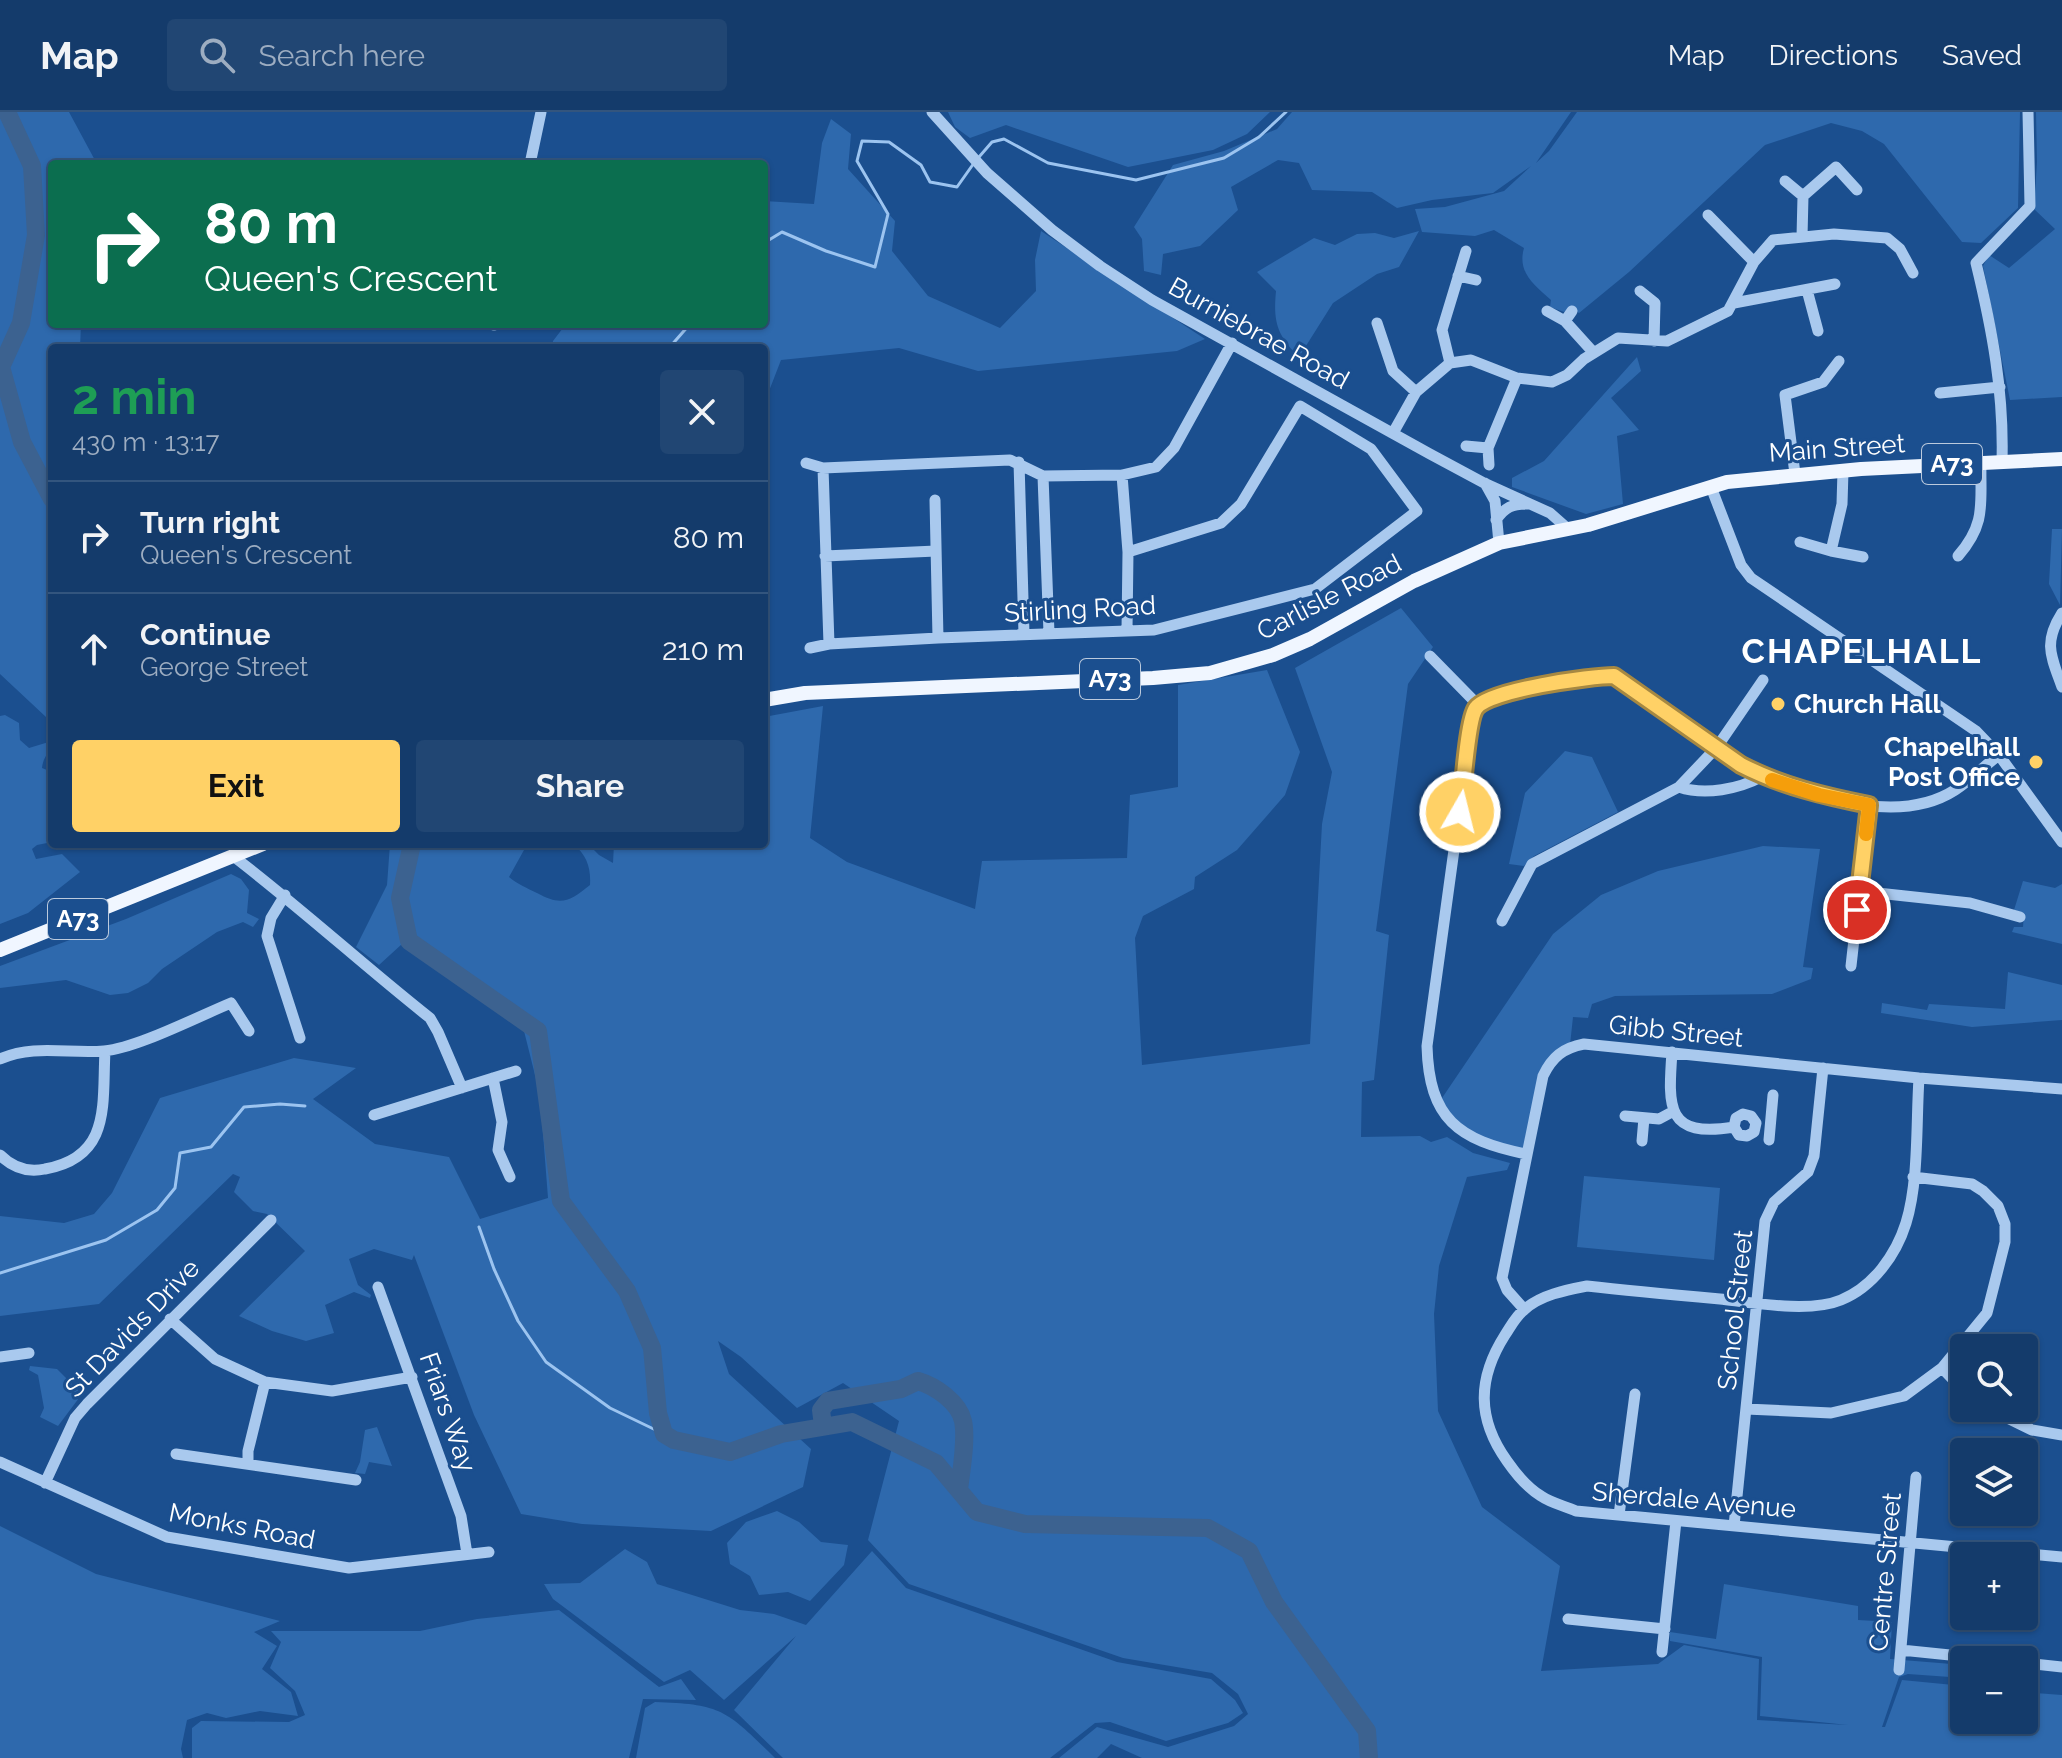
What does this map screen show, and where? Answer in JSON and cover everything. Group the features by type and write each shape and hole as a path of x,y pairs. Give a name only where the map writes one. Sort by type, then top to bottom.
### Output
{"main road":[{"name":"Main Street","path":"1711,487 1745,479 1795,474 2062,459"},
{"name":"Carlisle Road","path":"768,699 805,693 1210,673 1273,655 1310,639 1414,581 1499,543 1617,516 1711,487"},
{"name":"A73","path":"0,950 253,848"}],"street":[{"path":"531,160 541,112"},
{"name":"Burniebrae Road","path":"932,112 987,173 1052,230 1100,266 1152,300 1484,483 1550,513 1567,528"},
{"path":"2002,461 2003,408 1988,314 1976,263 2030,206 2028,112"},
{"path":"1802,237 1803,196 1836,167 1857,190"},
{"path":"1785,181 1803,196"},
{"path":"1708,215 1754,262"},
{"path":"1393,433 1416,392 1450,363 1471,360 1517,378 1552,382 1567,375 1593,352 1618,338 1667,341 1728,311 1754,262 1773,240 1834,234 1887,238 1900,249 1913,273"},
{"path":"1450,363 1442,330 1466,251"},
{"path":"1458,276 1476,280"},
{"path":"1734,303 1835,284"},
{"path":"1807,290 1818,331"},
{"path":"1640,291 1655,303 1654,341"},
{"path":"1547,311 1569,316 1593,352"},
{"path":"1377,323 1393,371 1416,392"},
{"path":"806,463 823,468 1010,460 1043,476 1122,475 1156,467 1174,448 1232,343"},
{"path":"1795,474 1785,395 1823,382 1839,361"},
{"path":"1489,465 1488,448 1517,378"},
{"path":"1940,393 2000,387"},
{"name":"Stirling Road","path":"810,648 829,644 938,638 1154,630 1315,589 1417,511 1371,449 1300,406 1241,504 1221,523 1128,552"},
{"path":"1466,446 1488,448"},
{"path":"1019,462 1024,634"},
{"path":"1958,556 1972,541 1980,524 1981,462"},
{"path":"823,468 829,644"},
{"path":"1831,551 1842,504 1843,471"},
{"path":"1122,475 1128,552 1127,630"},
{"path":"1043,476 1049,633"},
{"path":"1484,483 1495,501 1499,543"},
{"path":"1711,487 1741,565 1751,578 1976,731 1999,755 2062,842"},
{"path":"935,500 938,638"},
{"path":"1495,520 1511,505 1531,503"},
{"path":"1800,542 1863,557"},
{"path":"825,556 936,551"},
{"path":"2062,613 2051,632 2049,652 2062,687"},
{"path":"1430,656 1478,705"},
{"path":"1526,1154 1466,1136 1454,1126 1439,1105 1428,1068 1427,1046 1473,712 1478,705 1492,697 1534,686 1614,676 1763,776 1819,795 1869,805 1908,805 1939,797 1953,791 1999,755"},
{"path":"1502,921 1532,864 1679,787 1717,747 1763,680"},
{"path":"1679,787 1694,791 1722,789 1763,776"},
{"path":"1851,966 1869,805"},
{"path":"233,856 285,895 356,960 430,1018 462,1088"},
{"path":"1859,891 1970,903 2020,917"},
{"path":"285,895 271,918 267,936 300,1038"},
{"path":"0,1059 16,1052 32,1050 105,1051 127,1046 231,1003 249,1031"},
{"name":"Gibb Street","path":"1524,1309 1507,1290 1502,1278 1543,1076 1563,1050 1584,1044 1919,1078 2062,1089"},
{"path":"0,1155 19,1169 42,1170 81,1155 96,1137 100,1125 105,1051"},
{"path":"1672,1052 1669,1092 1672,1112 1697,1130 1734,1127 1736,1118 1743,1114 1753,1117 1756,1126 1769,1134 1773,1095"},
{"name":"School Street","path":"1734,1526 1765,1221 1774,1202 1808,1172 1814,1156 1823,1068"},
{"path":"374,1115 516,1071"},
{"path":"493,1078 502,1122 498,1150 510,1177"},
{"path":"1524,1309 1565,1290 1587,1286 1758,1303 1814,1306 1841,1300 1871,1280 1892,1256 1906,1222 1913,1177 1919,1078"},
{"path":"1625,1116 1659,1119 1672,1112"},
{"path":"1642,1141 1644,1118"},
{"path":"1746,1409 1831,1413 1904,1396 1942,1368 1987,1313 2005,1242 2005,1224 1998,1206 1972,1184 1913,1177"},
{"name":"St Davids Drive","path":"45,1483 75,1418 271,1220"},
{"name":"Friars Way","path":"378,1287 461,1516 467,1554"},
{"name":"Sherdale Avenue","path":"1524,1309 1496,1349 1487,1375 1484,1411 1492,1440 1516,1474 1542,1497 1576,1511 2062,1557"},
{"path":"170,1319 215,1359 265,1382 332,1391 412,1377"},
{"path":"0,1357 29,1353"},
{"path":"1942,1368 1950,1376"},
{"path":"248,1464 248,1451 265,1382"},
{"path":"1619,1515 1635,1394"},
{"path":"2016,1422 2032,1430 2062,1435"},
{"path":"176,1454 356,1480"},
{"name":"Monks Road","path":"0,1462 167,1537 349,1568 489,1552"},
{"name":"Centre Street","path":"1899,1670 1916,1477"},
{"path":"1662,1652 1676,1521"},
{"path":"1568,1619 1665,1629"},
{"path":"1901,1650 1950,1655"},
{"path":"2038,1664 2062,1667"}],"shaded area":[{"path":"0,112 69,112 95,160 48,160 48,328 81,328 80,344 48,344 48,716 0,674"},
{"path":"948,112 1270,112 1247,134 1213,150 1128,167 1006,125 970,138 955,127"},
{"path":"1292,112 1571,112 1536,163 1549,151 1577,112 2020,112 2018,208 1981,243 1962,242 1884,144 1862,131 1831,123 1765,145 1629,272 1579,313 1572,308 1564,312 1550,307 1551,300 1525,271 1524,248 1494,230 1475,236 1422,232 1415,209 1445,207 1504,191 1531,166 1493,193 1432,200 1397,208 1372,192 1312,190 1299,163 1278,160 1231,187 1238,210 1200,246 1163,254 1161,275 1144,271 1142,239 1134,227 1173,165 1224,151 1277,129"},
{"path":"2036,112 2062,112 2062,397 2010,400 1983,266 1989,255 2009,268 2055,229 2034,209"},
{"path":"831,119 851,134 848,169 895,221 892,251 928,296 1000,328 1036,291 1035,260 1041,231 1205,339 1177,351 978,371 899,348 781,360 768,394 768,344 553,344 563,328 768,328 768,201 814,204 822,143"},
{"path":"1419,231 1399,267 1377,274 1333,303 1299,357 1278,327 1276,291 1257,272 1314,238 1335,245 1357,234 1375,233 1394,238"},
{"path":"1637,357 1641,371 1611,398 1639,430 1617,436 1623,504 1586,514 1512,487 1512,478 1544,461"},
{"path":"2052,529 2062,529 2060,605 2049,584"},
{"path":"1401,608 1433,647 1408,684 1376,931 1389,935 1374,1080 1362,1082 1361,1137 1420,1136 1431,1142 1447,1137 1473,1153 1510,1163 1507,1170 1467,1177 1439,1266 1434,1314 1438,1411 1482,1507 1560,1566 1541,1671 1658,1664 1684,1645 1759,1659 1757,1720 1848,1725 1760,1716 1762,1657 1670,1641 1670,1632 1716,1639 1724,1584 1858,1606 1858,1620 1892,1622 1890,1659 1950,1664 1950,1677 1908,1674 1899,1677 1882,1727 1885,1727 1902,1680 1950,1685 1950,1734 2038,1734 2038,1693 2062,1695 2062,1758 1142,1758 1111,1744 1097,1758 1059,1758 1097,1727 1168,1747 1234,1726 1248,1714 1238,1694 1212,1673 1123,1658 909,1584 868,1540 899,1421 843,1383 797,1408 741,1357 718,1341 729,1374 811,1449 803,1487 711,1531 582,1524 521,1514 474,1415 414,1255 412,1260 374,1249 349,1259 358,1285 371,1295 370,1298 354,1292 325,1305 334,1333 306,1341 272,1331 239,1316 305,1251 267,1214 253,1211 234,1192 240,1177 233,1174 99,1304 0,1316 0,1216 64,1223 94,1214 112,1193 160,1098 294,1058 356,1068 313,1099 375,1144 449,1157 480,1219 548,1198 540,1095 524,1031 402,944 379,965 356,947 387,885 390,848 529,848 524,850 509,877 545,897 559,901 576,895 590,885 587,862 577,848 592,848 613,863 614,848 768,848 768,716 823,706 810,838 847,862 975,909 982,861 1127,858 1130,795 1178,787 1178,685 1267,670 1300,752 1285,795 1237,850 1195,877 1194,889 1143,916 1135,938 1142,1065 1310,1044 1322,824 1332,772 1295,668"},
{"path":"5,715 19,723 20,740 29,748 48,742 42,768 48,770 48,843 32,849 36,859 62,854 80,872 28,913 0,924 0,716"},
{"path":"1565,751 1592,757 1618,812 1534,856 1524,866 1509,864 1525,793"},
{"path":"1763,846 1820,849 1803,967 1813,968 1811,979 1772,994 1615,996 1592,1004 1588,1018 1573,1017 1570,1045 1553,1056 1524,1151 1467,1133 1440,1101 1553,934 1601,895 1658,871"},
{"path":"231,874 241,879 249,890 247,913 259,919 253,927 243,922 217,932 162,969 148,983 128,993 110,995 66,980 0,988 0,966 126,919"},
{"path":"2023,881 2055,888 2062,884 2062,944 2012,932 2014,927 2023,927 2024,913 2014,910"},
{"path":"2008,972 2062,985 2062,1020 1972,1027 1881,1013 1882,1003 1927,1010 1929,1004 2005,1009"},
{"path":"1584,1176 1720,1188 1714,1260 1577,1247"},
{"path":"30,1366 57,1369 82,1394 58,1426 40,1417 44,1408 38,1375 29,1370"},
{"path":"377,1427 392,1466 369,1462 365,1474 355,1473 365,1430"},
{"path":"777,1511 799,1522 821,1542 848,1545 844,1565 810,1601 788,1592 759,1595 750,1576 730,1564 727,1543 746,1522"},
{"path":"0,1526 96,1574 280,1621 254,1632 277,1646 262,1669 291,1692 298,1716 260,1711 226,1718 207,1713 187,1720 181,1749 183,1758 0,1758"},
{"path":"625,1549 647,1562 657,1584 740,1610 774,1614 806,1625 872,1551 906,1588 1117,1662 1211,1679 1235,1700 1243,1713 1228,1723 1166,1741 1110,1722 1095,1723 1050,1758 783,1758 734,1710 796,1636 724,1700 690,1670 664,1682 553,1599 544,1584 580,1583"},
{"path":"559,1610 659,1687 681,1679 696,1700 643,1699 629,1758 192,1758 192,1728 201,1721 289,1722 305,1715 295,1691 270,1668 281,1642 271,1631 420,1631 477,1619"},
{"path":"655,1702 696,1705 722,1713 746,1730 775,1758 636,1758 645,1708"}],"waterway":[{"path":"7,112 32,166 36,235 21,323 1,367 22,442 48,491"},
{"path":"979,157 992,142 1004,139 1048,163 1136,180 1224,158 1259,137 1286,112"},
{"path":"768,241 782,232 875,267 888,214 857,161 862,141 889,142 921,165 930,182 957,187 974,163"},
{"path":"672,344 686,328"},
{"path":"411,848 400,898 409,941 538,1031 561,1201 627,1291 652,1348 658,1413 664,1434 674,1440 730,1452 781,1434 852,1422 936,1463 977,1512 1025,1524 1208,1528 1249,1551 1274,1602 1367,1731 1369,1758"},
{"path":"0,1273 106,1240 157,1210 175,1188 180,1153 211,1147 244,1107 280,1104 305,1106"},
{"path":"479,1227 518,1321 546,1362 610,1408 664,1434"},
{"path":"823,1426 821,1410 828,1401 901,1389 918,1381 925,1383 951,1401 961,1414 964,1446 959,1490"}],"slow traffic":[{"path":"1772,780 1819,795 1869,805 1866,834"}],"place":[{"name":"Church Hall","path":"1778,704"},
{"name":"Chapelhall Post Office","path":"2036,762"}],"district":[{"name":"CHAPELHALL","path":"1862,651"}],"route":[{"path":"1460,812 1473,712 1484,699 1534,686 1614,676 1741,765 1819,795 1869,805 1857,910"}]}
